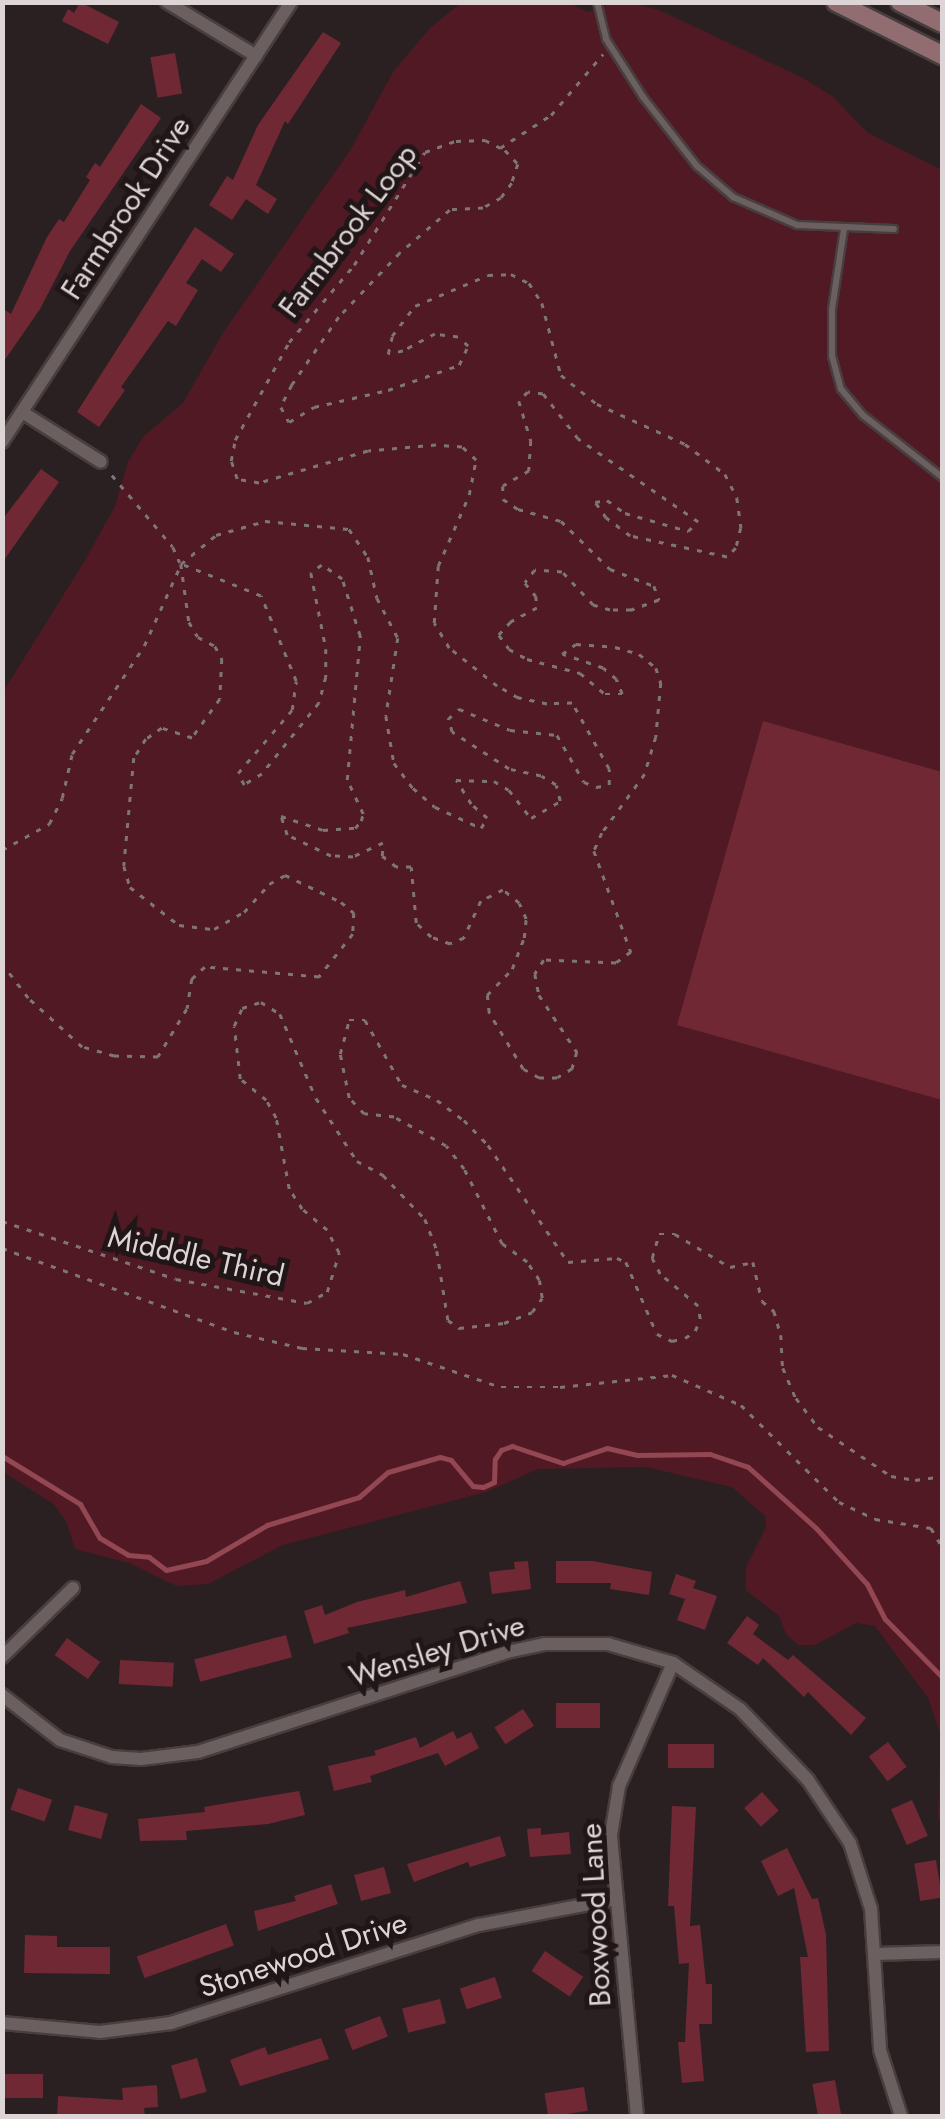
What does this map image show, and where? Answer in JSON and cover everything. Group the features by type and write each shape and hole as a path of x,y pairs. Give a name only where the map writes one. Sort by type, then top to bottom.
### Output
{"main road":[{"path":"836,2 942,55"},
{"path":"900,2 942,24"}],"street":[{"path":"167,2 256,56"},
{"name":"Farmbrook Drive","path":"2,442 291,2"},
{"path":"22,412 101,462"},
{"path":"2,1657 73,1588"},
{"name":"Wensley Drive","path":"2,1695 60,1740 112,1756 140,1759 198,1752 507,1652 545,1644 608,1644 673,1662 740,1709 830,1808 862,1875 875,1954 880,2050 901,2116"},
{"name":"Boxwood Lane","path":"637,2116 611,1835 619,1786 673,1662"},
{"name":"Stonewood Drive","path":"2,2023 100,2032 170,2024 478,1925 527,1912 615,1900"},
{"path":"875,1954 942,1952"}],"lane":[{"path":"597,2 610,45 642,97 688,156 733,197 797,225 894,230"},
{"path":"844,230 832,309 832,356 841,389 864,416 942,477"}],"path":[{"path":"500,148 551,115 610,45"},
{"name":"Farmbrook Loop","path":"485,140 500,148 518,164 512,183 501,198 483,208 450,210 400,253 338,317 282,407 289,422 314,407 388,390 459,365 468,346 458,338 435,334 388,354 392,336 415,306 488,276 511,274 529,283 542,303 561,375 598,404 685,444 724,474 737,498 741,528 736,548 727,557 630,536 606,518 595,502 607,500 625,514 688,531 698,522 578,439 543,394 528,392 520,401 530,430 529,471 502,486 504,499 518,509 560,521 610,569 654,586 659,600 631,610 610,610 593,605 562,572 535,570 524,583 536,596 537,608 511,622 499,635 509,649 527,660 580,673 605,694 622,694 616,680 603,668 562,654 576,644 616,647 639,654 656,668 661,682 656,737 645,774 602,832 594,852 631,952 616,963 544,960 535,974 540,995 578,1052 572,1069 557,1078 540,1078 522,1069 489,1013 486,995 512,969 524,938 526,919 520,903 502,890 482,901 464,938 450,944 431,936 416,923 411,867 396,867 382,856 383,843 353,857 332,856 287,834 281,816 323,830 355,828 361,821 362,814 348,780 360,636 342,578 322,565 310,573 326,649 326,677 319,702 262,774 244,785 238,773 292,710 296,682 261,596 181,564 216,535 265,521 349,530 368,557 377,598 398,638 386,716 394,763 414,788 435,807 481,828 487,818 471,804 456,780 494,781 509,790 532,818 560,801 556,785 540,776 509,770 452,732 448,719 459,709 510,730 557,735 584,782 596,787 609,785 609,770 572,702 532,701 498,686 449,648 434,623 438,566 476,460 462,448 436,445 368,451 259,483 237,479 231,461 235,440 289,342 354,266 425,152 456,142 485,140"},
{"path":"2,964 28,998 82,1047 114,1056 158,1057 186,1009 192,979 205,967 318,977 353,934 354,914 341,902 285,875 269,884 244,912 214,929 179,925 130,887 124,866 134,758 146,739 162,728 192,738 220,698 222,660 215,646 198,637 189,622 181,564 174,547 101,462"},
{"path":"2,850 49,824 62,798 72,754 144,646 181,564"},
{"name":"Midddle Third","path":"2,1221 176,1278 307,1303 327,1292 339,1253 326,1230 302,1209 289,1189 276,1118 266,1100 240,1079 234,1026 242,1008 261,1002 280,1014 316,1098 358,1160 383,1175 425,1219 437,1251 448,1320 459,1328 504,1323 532,1312 542,1298 540,1280 527,1262 502,1244 464,1169 446,1146 394,1117 364,1114 349,1098 340,1054 350,1020 365,1020 402,1085 437,1100 488,1145 568,1262 617,1258 626,1262 657,1334 672,1341 685,1338 695,1331 700,1319 698,1306 660,1274 652,1258 659,1234 675,1234 730,1267 753,1262 762,1301 774,1311 782,1335 784,1368 796,1398 818,1427 891,1476 915,1480 942,1476"},
{"name":"Midddle Third","path":"2,1248 234,1332 302,1348 403,1354 501,1387 560,1387 672,1375 741,1405 839,1502 875,1520 930,1528 942,1546"}],"shaded area":[{"path":"629,2 659,10 803,78 832,96 868,133 942,170 942,1826 938,1817 941,1735 928,1698 875,1626 856,1623 815,1645 798,1645 786,1634 779,1616 746,1590 746,1567 766,1527 765,1516 732,1487 646,1467 538,1469 486,1492 283,1545 208,1584 177,1586 129,1563 75,1549 67,1523 54,1504 3,1472 3,692 115,506 128,462 143,437 183,403 223,333 351,149 393,72 430,28 461,3 569,3 587,12"}],"building":[{"path":"80,2 119,22 108,44 62,21 68,9 74,13"},
{"path":"323,32 341,43 288,124 285,121 256,185 277,199 268,214 246,199 232,220 209,205 227,176 233,180 258,125"},
{"path":"175,53 182,93 157,98 150,57"},
{"path":"141,104 161,118 70,251 40,309 2,364 2,308 11,314 47,237 59,219 64,222 90,180 86,177 95,163 100,167"},
{"path":"195,227 234,254 221,272 202,259 186,283 198,290 176,326 168,321 121,387 125,390 99,427 77,412"},
{"path":"41,469 59,482 2,563 2,520"},
{"path":"763,721 942,772 942,1100 677,1025"},
{"path":"528,1561 531,1589 492,1594 489,1572 515,1569 514,1562"},
{"path":"556,1561 593,1561 652,1572 649,1595 610,1589 611,1583 556,1583"},
{"path":"676,1574 696,1581 693,1588 717,1596 705,1630 677,1620 685,1599 669,1594"},
{"path":"460,1581 467,1603 347,1628 349,1633 314,1644 304,1611 322,1605 325,1615 357,1602 405,1590 406,1597"},
{"path":"747,1616 759,1625 753,1634 788,1660 793,1655 866,1718 851,1735 808,1692 804,1697 763,1658 758,1665 727,1643"},
{"path":"286,1635 292,1657 200,1682 194,1660"},
{"path":"67,1638 100,1662 88,1679 55,1655"},
{"path":"120,1660 174,1663 173,1687 119,1684"},
{"path":"556,1703 600,1703 600,1728 556,1728"},
{"path":"523,1709 534,1726 505,1744 494,1728"},
{"path":"453,1731 457,1739 471,1732 479,1748 445,1766 438,1753 370,1776 372,1782 334,1791 328,1766 376,1755 374,1751 416,1737 420,1748"},
{"path":"888,1742 907,1767 887,1781 869,1756"},
{"path":"668,1744 714,1744 714,1768 668,1768"},
{"path":"18,1788 52,1800 45,1821 11,1810"},
{"path":"299,1791 305,1815 268,1824 186,1831 187,1840 140,1841 138,1819 205,1812 204,1807"},
{"path":"762,1792 779,1811 761,1827 744,1808"},
{"path":"912,1800 928,1836 907,1845 891,1809"},
{"path":"75,1805 108,1814 101,1839 68,1830"},
{"path":"672,1806 696,1807 690,1926 700,1925 706,1984 712,1984 712,2024 699,2024 704,2081 682,2083 678,2042 685,2042 689,1963 679,1964 674,1906 668,1906"},
{"path":"541,1828 541,1835 569,1832 571,1854 530,1857 527,1829"},
{"path":"500,1836 506,1856 470,1867 468,1862 414,1882 407,1864"},
{"path":"787,1848 812,1899 818,1898 826,1935 829,2051 806,2052 800,1957 808,1957 794,1888 778,1896 761,1861"},
{"path":"936,1860 942,1898 920,1901 914,1863"},
{"path":"384,1867 391,1893 361,1901 354,1875"},
{"path":"331,1884 338,1904 258,1931 254,1911 296,1901 294,1896"},
{"path":"226,1924 234,1946 145,1978 137,1956"},
{"path":"25,1935 57,1936 57,1947 110,1947 110,1974 24,1973"},
{"path":"545,1951 583,1977 570,1997 532,1971"},
{"path":"495,1977 502,1998 467,2009 460,1988"},
{"path":"440,1999 446,2023 408,2033 402,2008"},
{"path":"380,2016 388,2037 352,2050 345,2030"},
{"path":"321,2038 329,2059 240,2086 230,2060 265,2047 268,2055"},
{"path":"197,2058 207,2092 181,2099 171,2065"},
{"path":"2,2074 43,2074 43,2098 2,2098"},
{"path":"835,2080 841,2114 818,2116 812,2084"},
{"path":"157,2085 158,2107 144,2108 145,2116 57,2116 58,2096 123,2100 122,2088"},
{"path":"584,2087 588,2111 548,2116 544,2093"}],"waterway":[{"path":"2,1456 80,1504 100,1538 128,1555 149,1557 166,1570 206,1561 267,1525 359,1497 388,1472 440,1457 451,1460 473,1486 483,1487 494,1482 495,1459 501,1450 512,1446 563,1463 607,1448 637,1455 710,1454 748,1467 816,1528 867,1584 885,1619 942,1677"}]}
